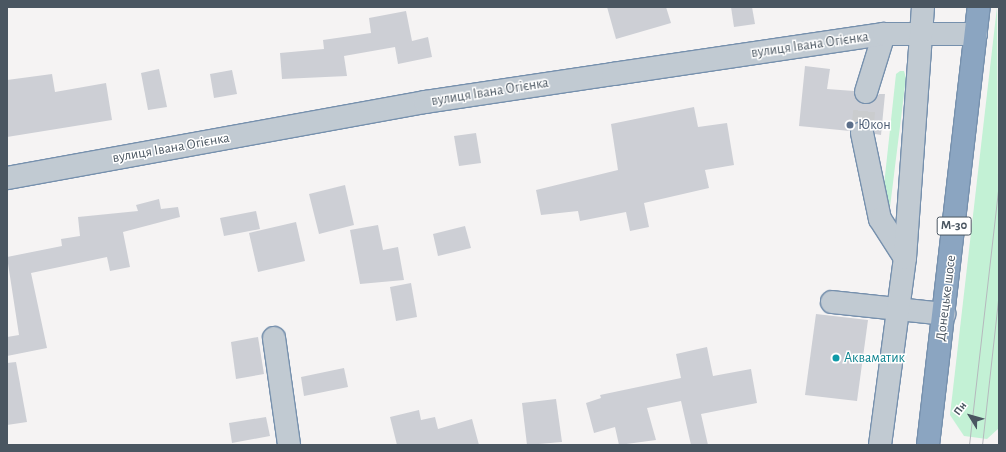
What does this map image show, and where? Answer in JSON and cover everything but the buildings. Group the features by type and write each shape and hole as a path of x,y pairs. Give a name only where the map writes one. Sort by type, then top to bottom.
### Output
{"highway":[{"name":"Донецьке шосе","path":"928,445 979,7"}],"street":[{"path":"880,445 905,258 919,31 923,7"},
{"name":"вулиця Івана Огієнка","path":"7,178 425,102 884,34 919,31 976,34"},
{"path":"866,92 884,34"},
{"path":"862,133 880,219 905,258"},
{"path":"832,302 944,314"},
{"path":"274,338 289,445"}],"green space":[{"path":"997,7 999,428 987,439 964,436 950,415"},
{"path":"900,71 904,71 906,78 890,207 884,185 896,74"}],"tunnel":[{"path":"862,133 866,92"}],"tram line":[{"path":"969,445 999,181"},
{"path":"982,445 999,290"}],"place":[{"name":"Юкон","path":"850,125"},
{"name":"Акваматик","path":"836,358"}]}
